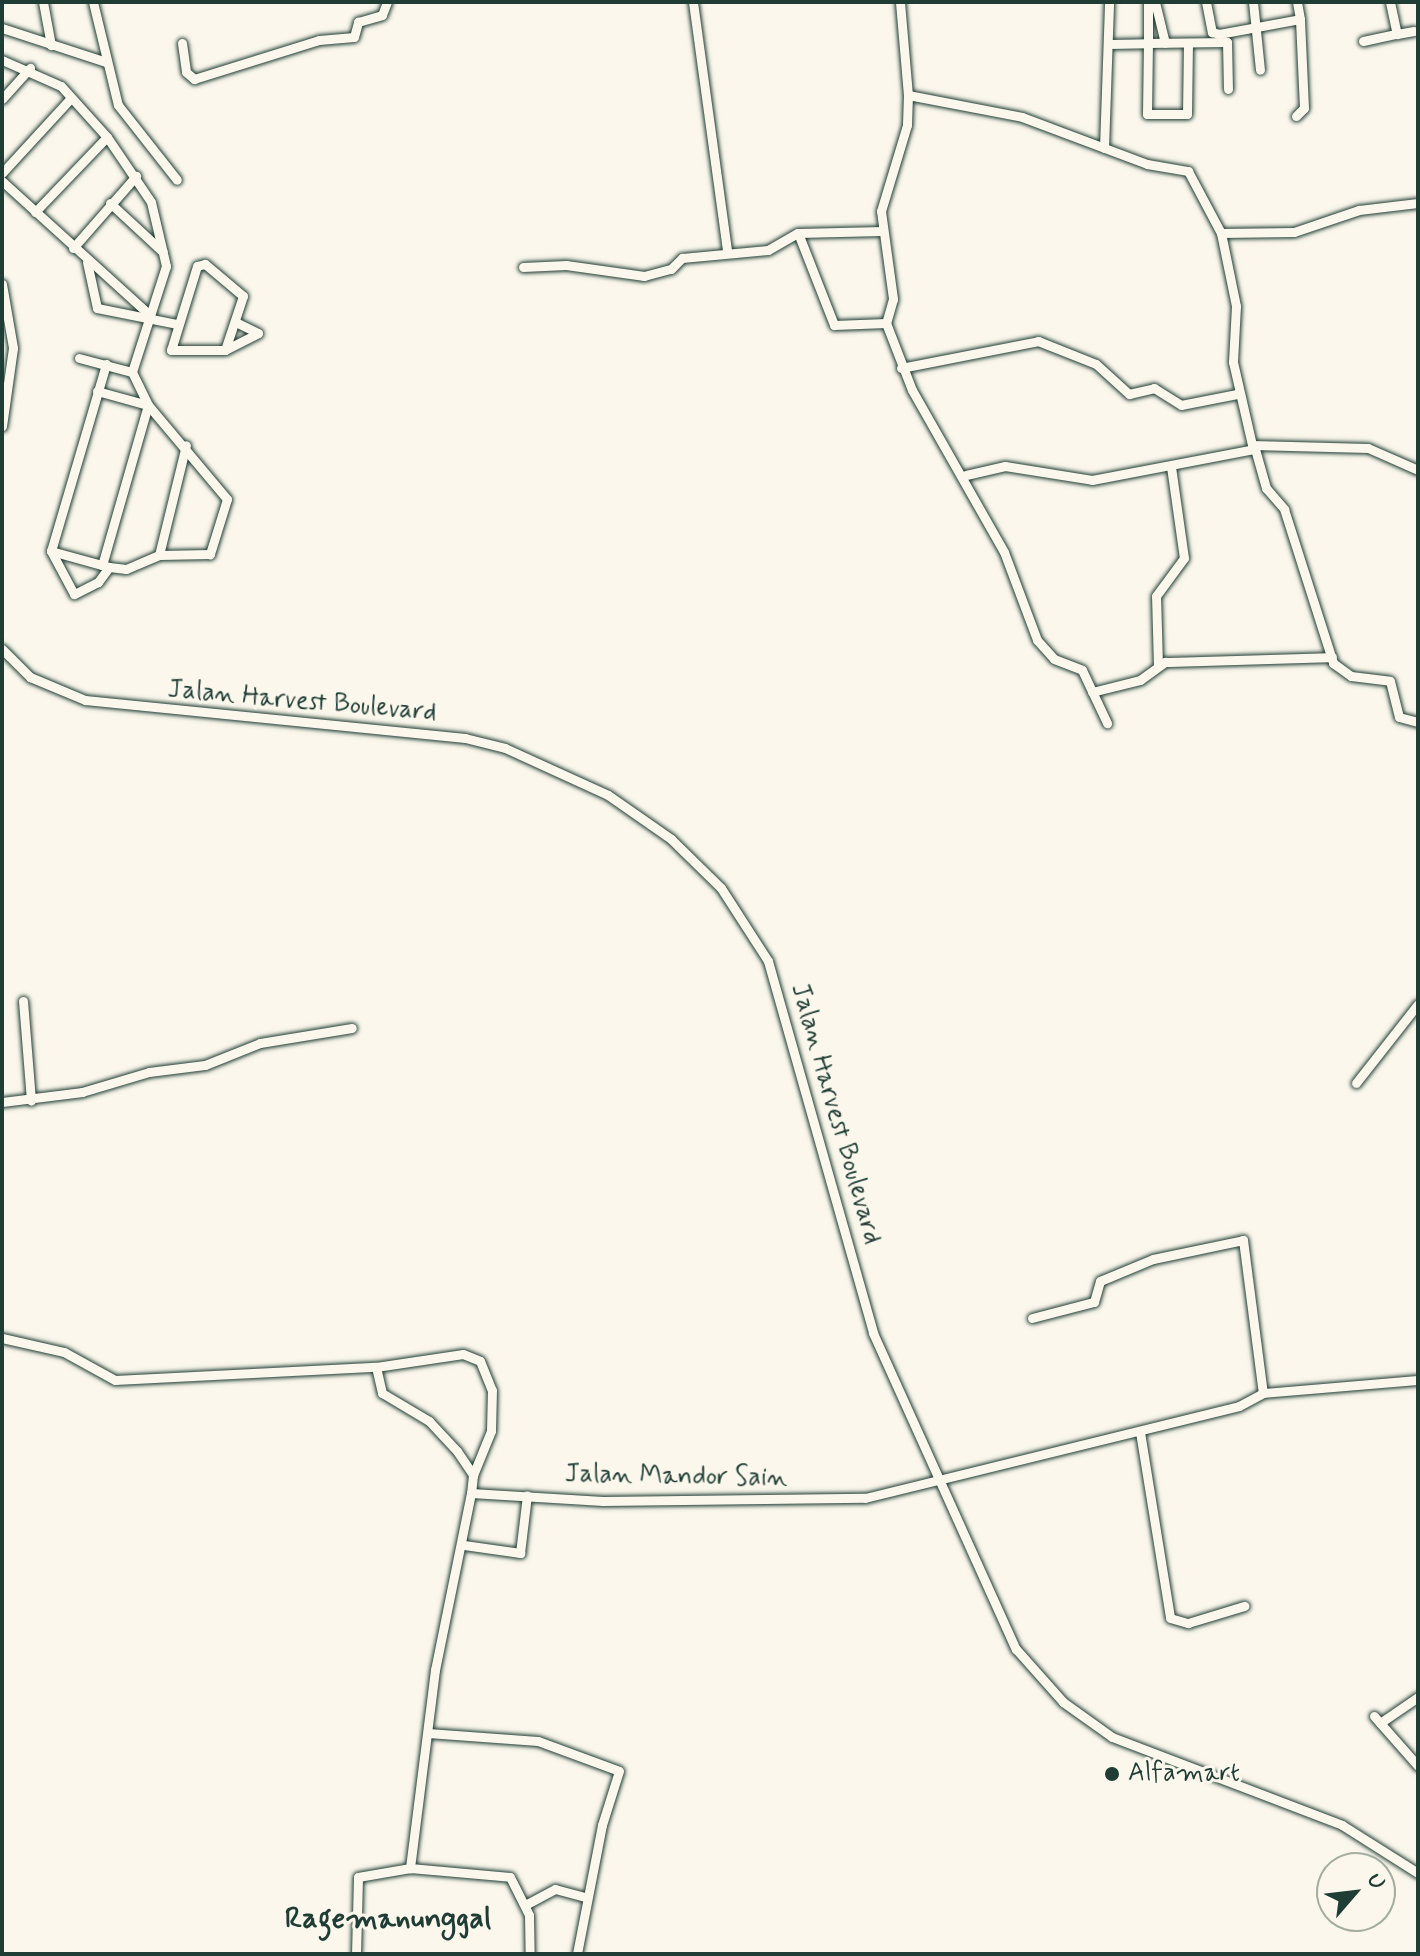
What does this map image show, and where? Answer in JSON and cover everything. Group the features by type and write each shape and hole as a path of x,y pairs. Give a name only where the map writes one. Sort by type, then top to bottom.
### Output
{"street":[{"path":"43,2 51,45"},
{"path":"93,2 106,62 123,113 177,180"},
{"path":"182,43 186,72 194,79 319,40 354,37 358,22 382,15 387,2"},
{"path":"693,2 727,251"},
{"path":"900,2 908,95 882,231 893,299 886,323 901,368 966,475 1004,552 1037,640 1054,659 1082,670 1107,723"},
{"path":"1104,148 1109,2"},
{"path":"1148,2 1147,114 1187,114 1188,43"},
{"path":"1155,2 1165,43"},
{"path":"1206,2 1215,34 1300,19"},
{"path":"1253,2 1260,70"},
{"path":"1296,116 1304,108 1297,2"},
{"path":"1390,2 1397,34"},
{"path":"2,28 106,62"},
{"path":"1363,41 1414,31"},
{"path":"1109,44 1227,42 1228,89"},
{"path":"2,60 30,68 71,98 107,137 136,176 164,253 165,274 132,372 148,405 186,445 227,499 210,554 159,555 126,569 51,551"},
{"path":"2,99 30,68"},
{"path":"908,95 1022,117 1104,148 1188,171 1221,233 1236,306 1237,394 1266,488 1284,509 1332,657 1351,676 1390,681 1399,717 1418,722"},
{"path":"2,173 71,98"},
{"path":"35,212 107,137"},
{"path":"73,248 136,176"},
{"path":"2,181 87,262 150,315"},
{"path":"110,203 164,253"},
{"path":"1221,233 1294,232 1359,210 1418,203"},
{"path":"523,267 566,265 644,276 671,269 682,258 727,251 768,250 798,233 882,231"},
{"path":"798,233 834,325 886,323"},
{"path":"87,262 94,306 169,321"},
{"path":"225,350 242,293 201,264 169,321 171,350 225,350 258,333 235,322"},
{"path":"2,284 13,348 2,426"},
{"path":"901,368 1038,341 1096,364 1129,394 1154,388 1181,405 1237,394"},
{"path":"79,358 132,372"},
{"path":"106,364 51,551 74,594 98,582 106,566 148,405"},
{"path":"97,391 148,405"},
{"path":"159,555 186,445"},
{"path":"966,475 1005,466 1076,481 1171,467 1255,449 1368,448 1418,470"},
{"path":"1158,666 1156,596 1184,558 1171,467"},
{"name":"Jalan Harvest Boulevard","path":"2,649 30,677 85,700 465,738 505,748 608,795 689,855 741,914 768,961 873,1333 938,1485 1016,1649 1063,1702 1112,1737 1342,1825 1418,1873"},
{"path":"1092,692 1140,680 1158,666 1332,657"},
{"path":"23,1001 31,1101"},
{"path":"1356,1083 1418,1004"},
{"path":"2,1102 31,1101 149,1072 205,1065 260,1043 352,1028"},
{"path":"1032,1318 1094,1302 1100,1281 1145,1262 1243,1240 1263,1393"},
{"path":"2,1338 64,1352 115,1380 376,1367 463,1354 480,1361 492,1390 491,1431 473,1475 464,1545 435,1670 410,1868"},
{"path":"376,1367 382,1393 429,1421 473,1475"},
{"name":"Jalan Mandor Sain","path":"471,1493 814,1500 938,1485 1239,1406 1263,1393 1418,1380"},
{"path":"1140,1432 1170,1618 1188,1623 1244,1606"},
{"path":"464,1545 520,1553 527,1495"},
{"path":"1415,1760 1377,1719 1418,1697"},
{"path":"428,1733 538,1741 616,1768 619,1783 602,1825 585,1897 577,1954"},
{"path":"356,1954 358,1877 410,1868 473,1878 500,1872 515,1881 525,1905 530,1954"},
{"path":"525,1905 555,1889 585,1897"}],"place":[{"name":"Alfamart","path":"1112,1774"}],"district":[{"name":"Ragemanunggal","path":"388,1919"}]}
